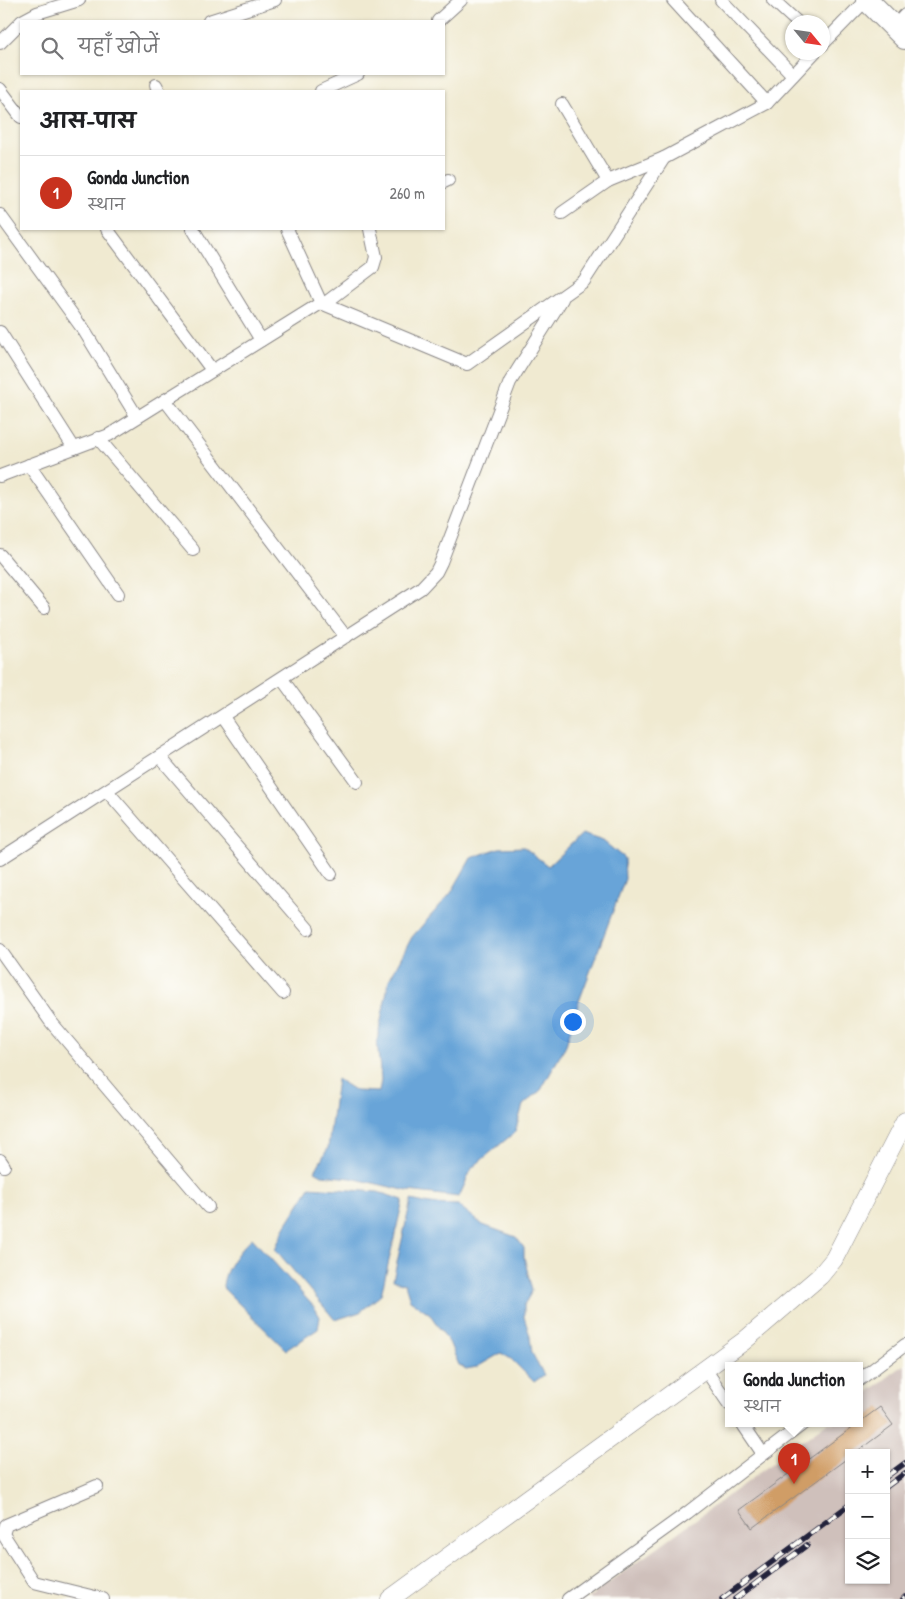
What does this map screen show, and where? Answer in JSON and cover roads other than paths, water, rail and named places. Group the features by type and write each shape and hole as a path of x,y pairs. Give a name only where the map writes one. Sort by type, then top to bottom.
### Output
{"highway":[{"path":"866,0 901,26"}],"street":[{"path":"24,20 37,13 79,0"},
{"path":"212,20 275,0"},
{"path":"439,20 461,0"},
{"path":"673,0 767,103"},
{"path":"722,0 794,75"},
{"path":"773,0 789,15"},
{"path":"830,37 866,0"},
{"path":"0,43 20,23"},
{"path":"562,213 608,181 664,158 767,103 808,60"},
{"path":"323,90 356,75"},
{"path":"0,89 20,116"},
{"path":"562,104 608,181"},
{"path":"287,230 323,304 467,364 584,281 664,158"},
{"path":"0,215 85,332 137,417"},
{"path":"108,230 212,370"},
{"path":"194,230 260,340"},
{"path":"0,476 98,438 137,417 260,340 323,304 373,268 376,257 370,230"},
{"path":"0,859 160,758 421,588 436,572 513,376 566,293"},
{"path":"0,332 74,448"},
{"path":"165,400 346,637"},
{"path":"98,438 193,550"},
{"path":"29,465 118,594"},
{"path":"0,555 44,608"},
{"path":"282,679 357,782"},
{"path":"223,717 331,874"},
{"path":"160,758 308,929"},
{"path":"107,791 283,993"},
{"path":"0,950 51,1022 208,1207"},
{"path":"390,1599 744,1341 820,1276 834,1259 905,1121"},
{"path":"863,1377 905,1345"},
{"path":"705,1369 725,1398"},
{"path":"745,1427 763,1454"},
{"path":"568,1599 799,1427"},
{"path":"97,1486 6,1525 4,1534 34,1582 103,1599"}],"water":[{"path":"582,834 603,841 624,858 625,879 578,1004 566,1045 541,1090 523,1105 515,1132 472,1168 459,1197 408,1191 351,1178 322,1175 315,1171 328,1148 337,1079 356,1091 379,1092 381,1080 377,1041 389,980 412,937 451,893 471,858 499,848 524,847 548,866"},
{"path":"310,1187 378,1192 403,1200 381,1295 360,1312 335,1320 275,1249 286,1225"},
{"path":"411,1200 430,1204 458,1205 483,1225 516,1237 524,1248 524,1257 532,1291 524,1305 524,1317 530,1336 532,1353 544,1375 534,1382 511,1359 501,1353 477,1367 466,1369 459,1365 449,1342 429,1313 410,1300 405,1284 393,1280"},
{"path":"252,1238 315,1308 320,1317 318,1329 286,1350 223,1288 229,1267 237,1254"}],"railway":[{"path":"890,1474 905,1463"},
{"path":"890,1484 905,1473"},
{"path":"722,1599 845,1508"},
{"path":"735,1599 807,1545"}],"place":[{"name":"Gonda Junction","path":"794,1484"}]}
